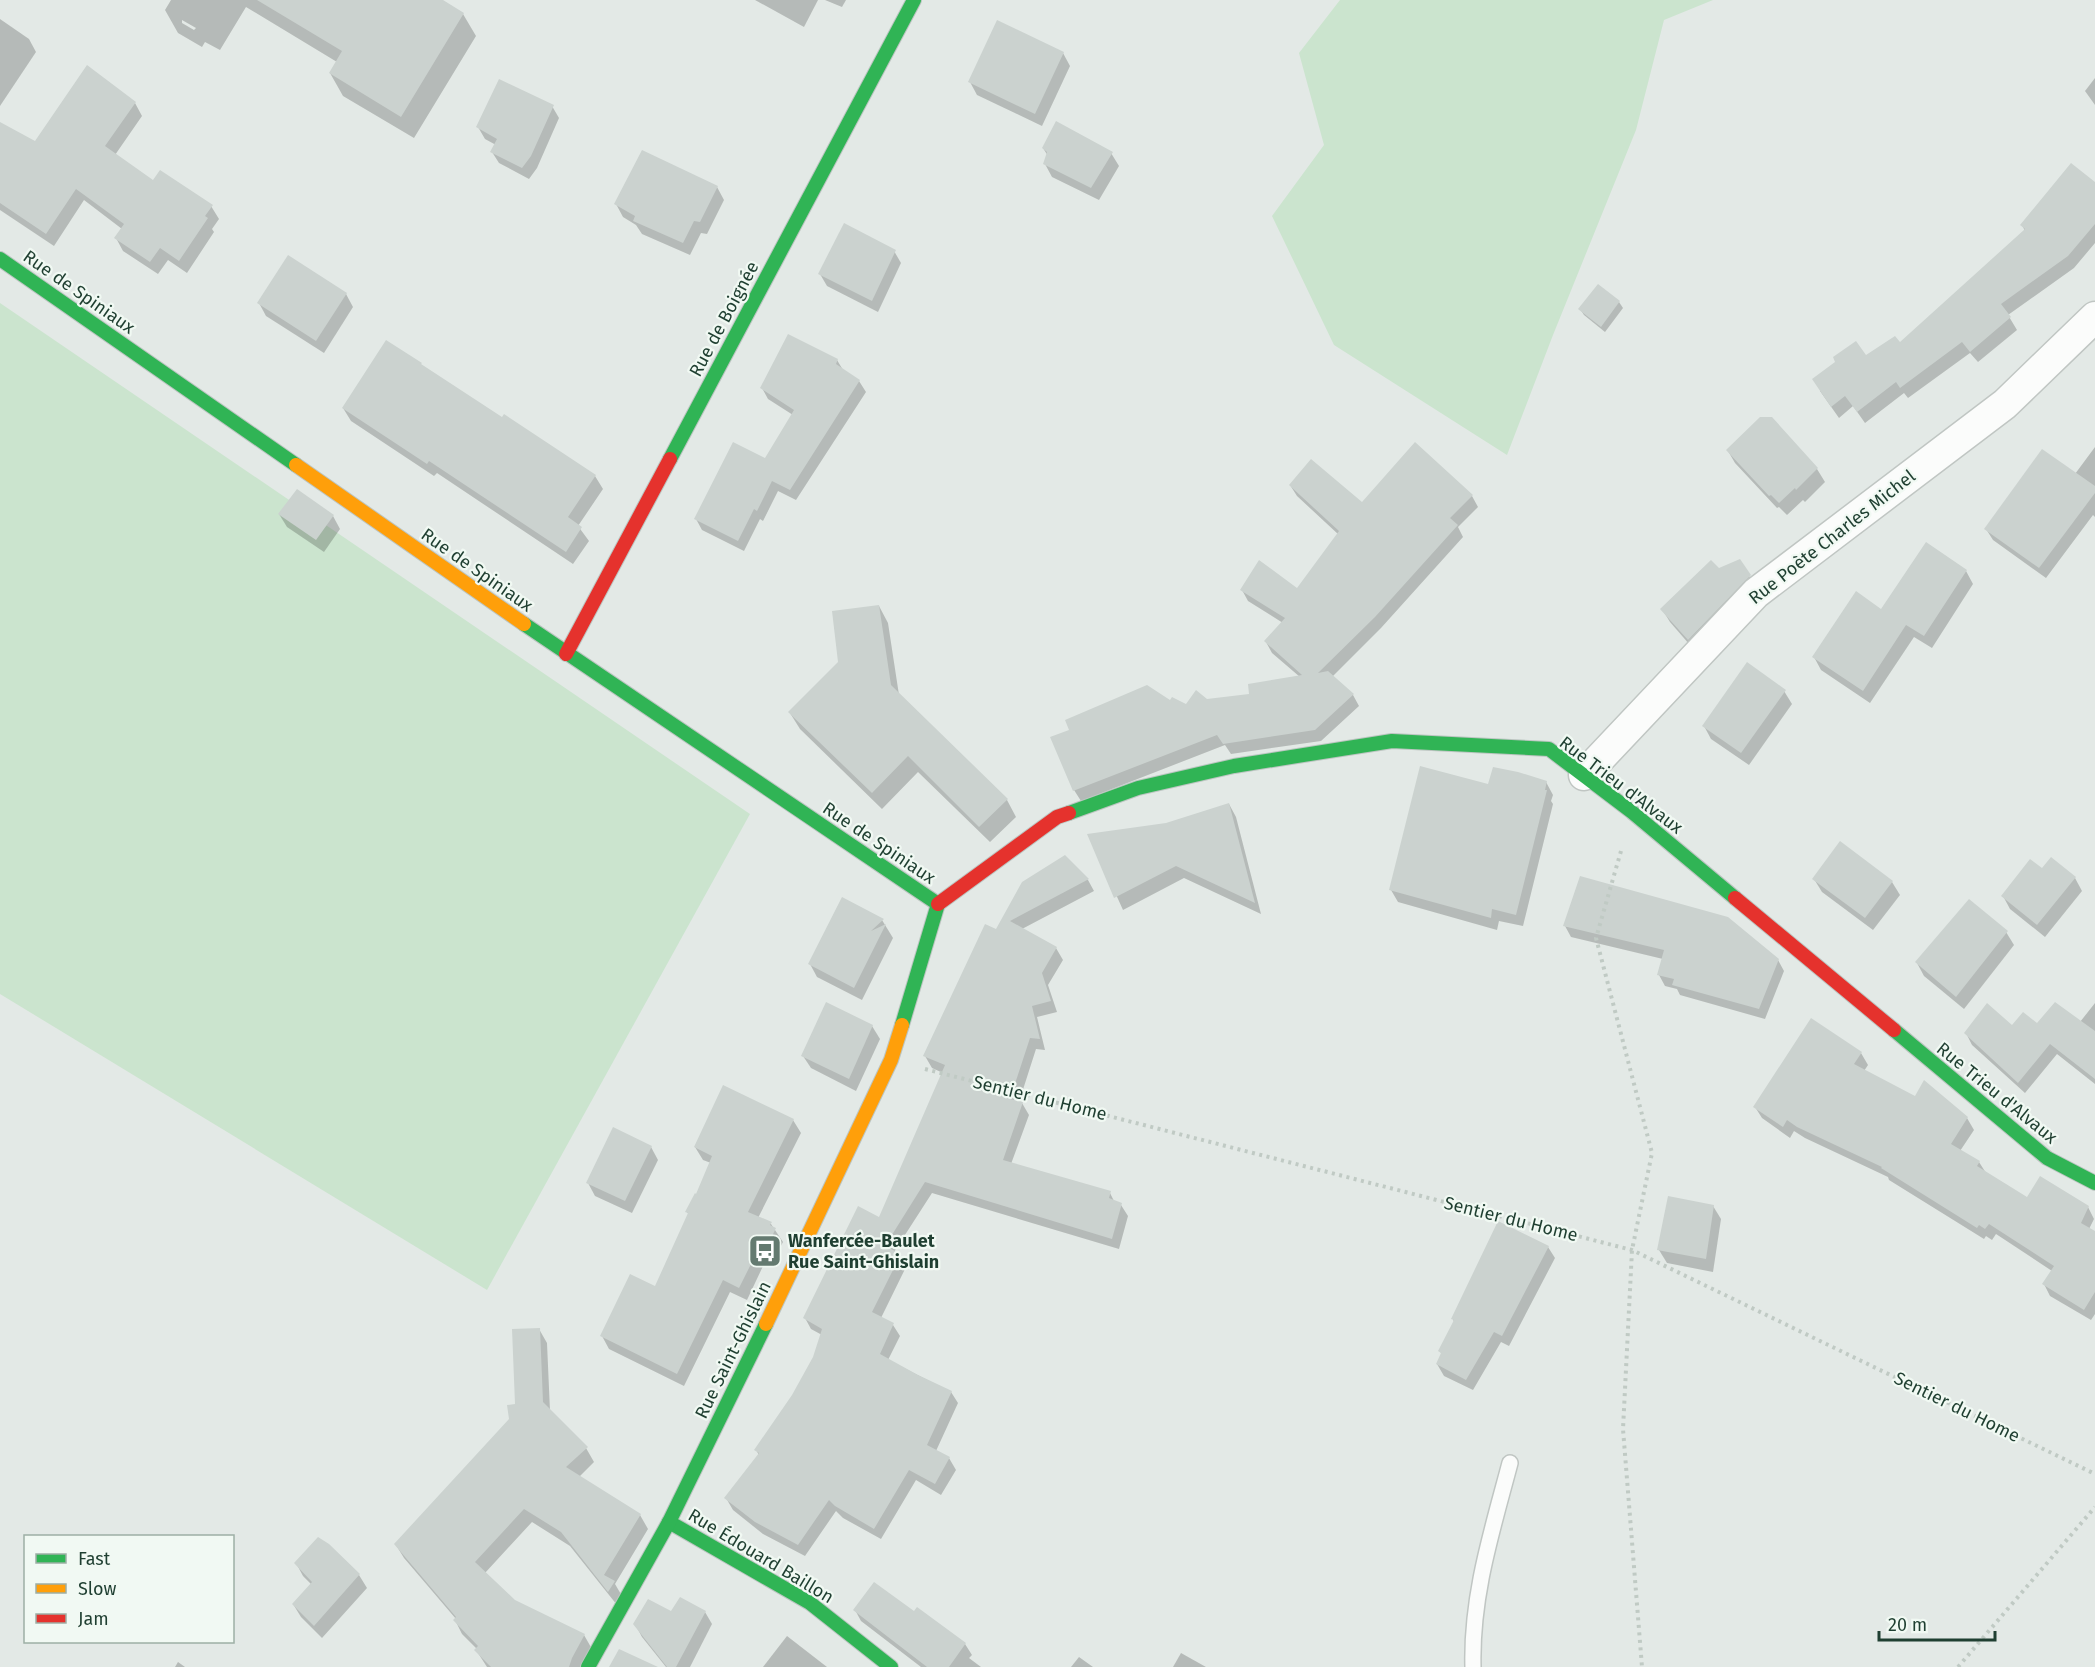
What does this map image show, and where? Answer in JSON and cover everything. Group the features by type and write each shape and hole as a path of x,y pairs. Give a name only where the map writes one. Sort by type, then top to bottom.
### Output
{"main road":[{"name":"Rue de Boignée","path":"567,654 914,0"},
{"name":"Rue de Spiniaux","path":"0,258 567,654 938,904"},
{"name":"Rue Trieu d'Alvaux","path":"938,904 1058,818 1138,788 1234,766 1392,741 1549,749 1632,812 2047,1158 2095,1183"},
{"name":"Rue Saint-Ghislain","path":"588,1667 669,1522 796,1263 891,1060 938,904"},
{"name":"Rue Édouard Baillon","path":"669,1522 810,1603 891,1667"}],"street":[{"name":"Rue Poète Charles Michel","path":"1584,775 1756,593 2006,405 2095,317"}],"lane":[{"path":"1473,1667 1473,1623 1482,1568 1510,1463"}],"path":[{"path":"1632,812 1596,939 1652,1153 1632,1250 1623,1429 1642,1667"},
{"name":"Sentier du Home","path":"891,1060 1632,1250 2095,1474"},
{"path":"1958,1667 2095,1507"}],"green space":[{"path":"1340,0 1713,0 1664,20 1636,130 1507,455 1334,345 1272,216 1324,145 1299,53"},
{"path":"0,303 750,814 487,1290 0,994"}],"building":[{"path":"257,0 443,0 464,13 401,117 329,73 342,51"},
{"path":"997,20 1064,52 1035,114 968,82"},
{"path":"87,65 136,102 105,146 153,180 160,170 213,205 205,216 208,218 179,261 160,248 150,262 114,238 124,224 76,189 46,234 0,203 0,122 35,141"},
{"path":"499,79 554,105 531,156 522,168 490,152 497,139 476,127"},
{"path":"1056,121 1113,152 1091,188 1043,164 1047,152 1042,148"},
{"path":"642,150 718,186 700,222 694,221 683,243 633,221 635,216 614,204"},
{"path":"2071,163 2095,182 2095,224 2068,256 2001,304 2011,317 1970,352 1962,342 1900,388 1896,382 1857,412 1845,396 1831,407 1812,379 1835,362 1833,357 1856,341 1866,355 1895,336 1900,342 2025,229 2020,225"},
{"path":"844,223 896,250 872,301 818,274"},
{"path":"288,255 347,293 316,341 257,303"},
{"path":"1598,284 1620,301 1601,327 1578,309"},
{"path":"788,334 838,359 836,364 860,380 790,490 772,481 757,511 754,509 738,541 694,519 733,442 765,458 794,410 760,388"},
{"path":"386,340 502,417 504,414 596,475 568,517 582,527 566,552 429,461 427,464 342,408"},
{"path":"1760,417 1772,417 1818,468 1779,503 1771,495 1769,496 1726,450"},
{"path":"1415,442 1473,495 1450,518 1458,525 1375,617 1318,673 1328,671 1354,694 1315,730 1223,744 1217,735 1073,791 1050,737 1069,730 1065,720 1147,685 1170,700 1172,697 1186,704 1196,690 1207,699 1249,694 1248,684 1302,675 1264,641 1285,618 1240,590 1259,560 1297,588 1339,531 1289,485 1311,459 1362,502"},
{"path":"2042,449 2095,486 2095,493 2039,568 1984,529"},
{"path":"297,489 334,515 316,540 278,514"},
{"path":"1926,542 1967,570 1924,636 1906,625 1863,691 1812,657 1856,591 1881,609"},
{"path":"1740,559 1751,575 1688,640 1660,609 1711,560 1719,568"},
{"path":"879,605 891,685 1008,799 979,827 908,756 872,793 788,712 838,662 832,611"},
{"path":"1747,662 1786,690 1741,753 1702,726"},
{"path":"1420,766 1488,784 1493,767 1547,781 1545,790 1547,790 1516,915 1492,909 1491,918 1389,890"},
{"path":"1229,803 1255,903 1176,866 1114,898 1087,834 1166,823"},
{"path":"1840,841 1893,881 1865,918 1812,879"},
{"path":"1065,855 1089,879 1010,921 1057,947 1042,973 1051,1001 1032,1006 1040,1039 1030,1038 1010,1099 1023,1102 1003,1160 1111,1191 1109,1198 1122,1203 1112,1239 925,1182 885,1246 901,1254 872,1312 894,1323 880,1354 952,1391 927,1445 950,1457 935,1484 909,1470 874,1529 829,1500 798,1545 755,1522 724,1498 759,1453 754,1450 792,1395 813,1357 822,1329 803,1318 858,1206 879,1217 945,1065 923,1056 985,924 996,929 1022,882"},
{"path":"2051,857 2076,877 2037,925 2001,896 2030,859 2042,868"},
{"path":"1580,876 1728,917 1779,959 1759,1009 1672,985 1674,979 1657,975 1664,950 1563,926"},
{"path":"842,897 884,919 871,931 886,924 854,988 808,964"},
{"path":"1969,899 2008,931 1956,997 1915,962"},
{"path":"826,1002 873,1025 849,1079 801,1056"},
{"path":"2055,1002 2095,1031 2095,1079 2050,1044 2018,1083 1964,1033 1987,1003 2012,1025 2023,1012 2037,1023"},
{"path":"1811,1018 1862,1052 1854,1064 1915,1096 1924,1080 1968,1117 1951,1144 1980,1161 1977,1166 2027,1197 2040,1176 2089,1206 2081,1223 2095,1231 2095,1292 2084,1310 2042,1284 2054,1266 1989,1224 1985,1229 1979,1225 1977,1228 1882,1167 1797,1127 1787,1120 1783,1127 1753,1107"},
{"path":"723,1085 794,1119 748,1212 772,1222 770,1225 776,1228 763,1255 757,1252 739,1288 723,1280 677,1374 600,1336 630,1274 655,1286 688,1213 685,1212 696,1194 712,1156 694,1147"},
{"path":"613,1127 652,1146 625,1201 586,1183"},
{"path":"1668,1196 1714,1205 1706,1259 1657,1250"},
{"path":"1498,1221 1549,1246 1502,1336 1494,1332 1466,1380 1436,1364 1441,1353 1438,1351"},
{"path":"540,1328 543,1402 588,1447 566,1467 641,1514 604,1575 615,1581 608,1592 561,1532 524,1509 475,1562 515,1600 585,1634 569,1667 491,1667 474,1650 478,1646 453,1620 456,1617 394,1544 509,1419 507,1405 515,1404 512,1329"},
{"path":"318,1537 329,1544 360,1574 314,1626 292,1604 312,1582 294,1563"},
{"path":"874,1582 914,1611 917,1607 966,1643 949,1667 927,1667 853,1610"},
{"path":"680,1597 706,1611 676,1667 667,1667 633,1624 648,1599 671,1611"},
{"path":"619,1649 658,1667 609,1667"}],"traffic: fast":[{"path":"670,459 914,0"},
{"path":"0,259 296,465"},
{"path":"524,624 938,904"},
{"path":"1069,813 1138,788 1234,766 1392,741 1549,749 1632,812 1735,898"},
{"path":"902,1025 938,904"},
{"path":"1894,1030 2047,1158 2095,1183"},
{"path":"588,1667 669,1522 766,1324"},
{"path":"669,1522 810,1603 891,1667"}],"traffic: slow":[{"path":"296,465 524,624"},
{"path":"766,1324 891,1060 902,1025"}],"traffic: jam":[{"path":"566,654 670,459"},
{"path":"938,904 1057,817 1069,813"},
{"path":"1735,898 1894,1030"}],"place":[{"name":"Wanfercée-Baulet Rue Saint-Ghislain","path":"765,1251"}]}
